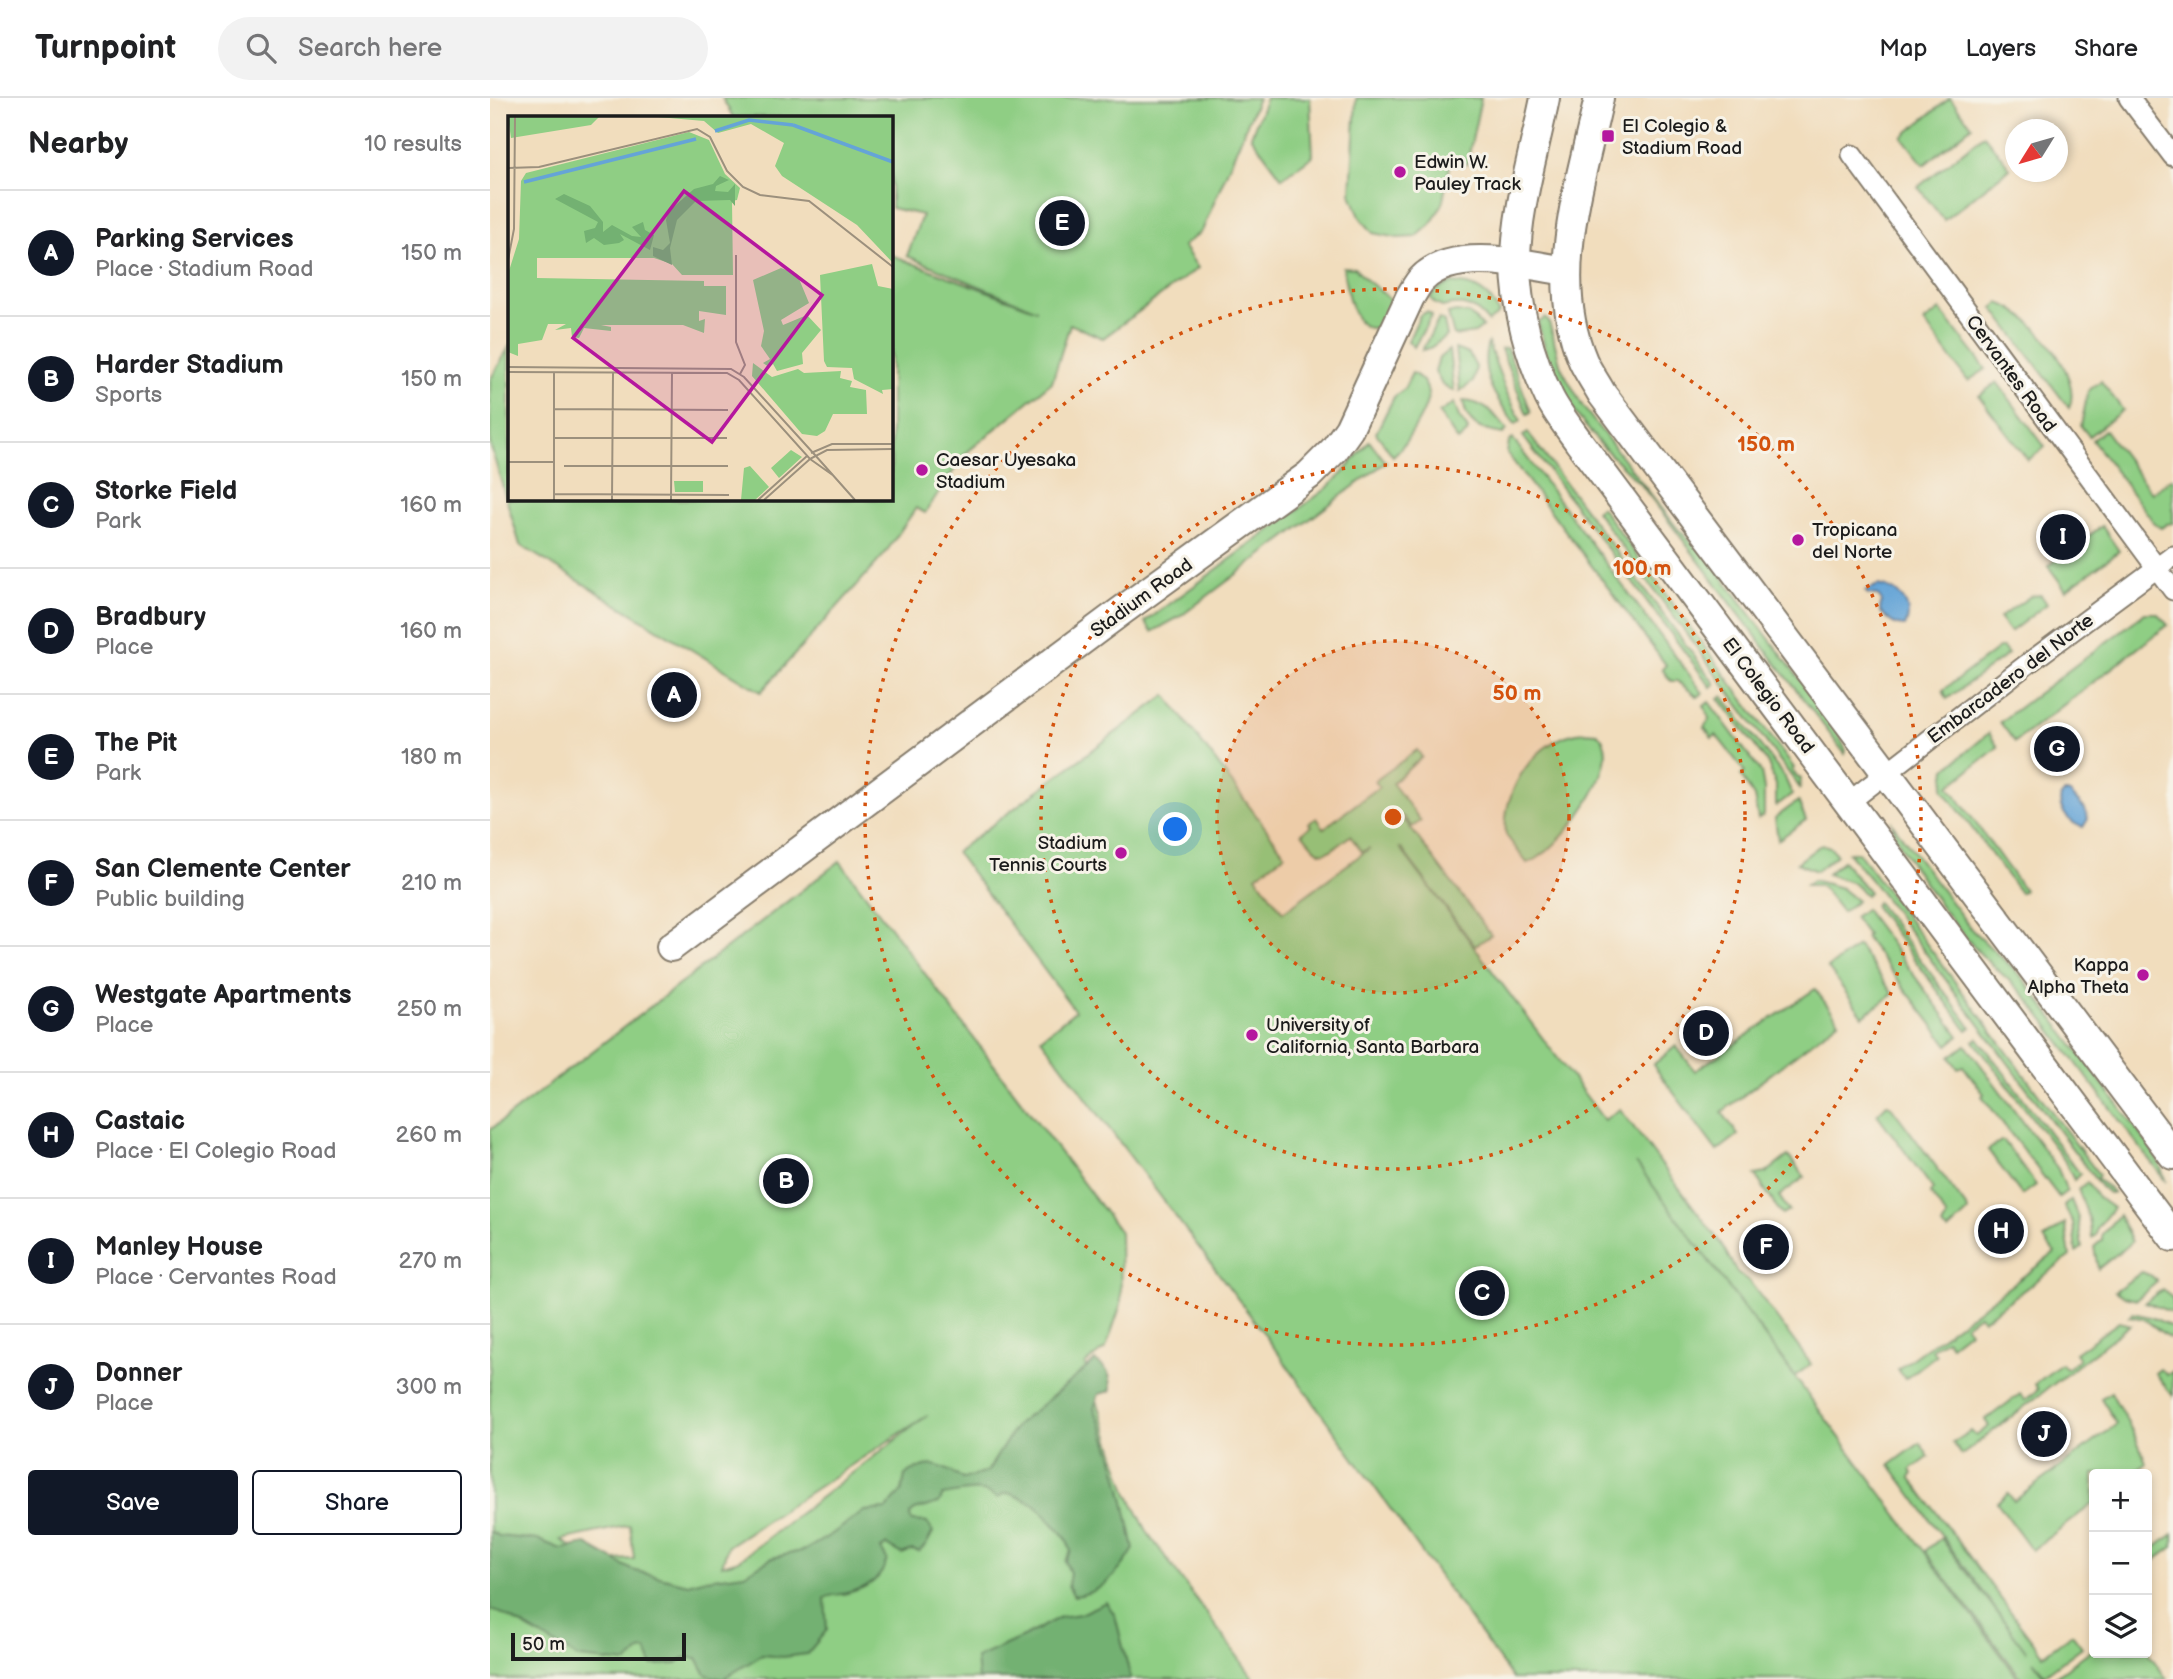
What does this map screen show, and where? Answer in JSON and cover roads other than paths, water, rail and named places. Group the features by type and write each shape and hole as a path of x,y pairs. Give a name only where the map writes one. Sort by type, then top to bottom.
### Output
{"main road":[{"name":"El Colegio Road","path":"1545,98 1520,224 1516,263 1521,307 1532,357 1550,400 2172,1232"},
{"path":"1599,98 1570,237 1567,271 1573,327 1583,361 1602,394 2173,1155"},
{"name":"Stadium Road","path":"671,947 1120,612 1309,475 1334,450 1349,429 1410,297 1423,278 1440,267 1463,260 1516,263 1567,271"}],"street":[{"path":"2129,98 2173,156"},
{"name":"Cervantes Road","path":"1852,155 2173,590"},
{"name":"Embarcadero del Norte","path":"1849,802 2173,556"}],"water":[{"path":"1878,585 1892,590 1903,599 1908,611 1905,626 1897,625 1880,612 1881,600 1877,595 1865,591"},
{"path":"2064,793 2070,793 2085,809 2088,819 2083,827 2074,823 2063,811 2060,801"}],"place":[{"name":"El Colegio & Stadium Road","path":"1608,136"},
{"name":"Edwin W. Pauley Track","path":"1400,172"},
{"name":"The Pit","path":"1062,223"},
{"name":"Caesar Uyesaka Stadium","path":"922,470"},
{"name":"Manley House","path":"2063,537"},
{"name":"Tropicana del Norte","path":"1798,540"},
{"name":"Parking Services","path":"674,695"},
{"name":"Westgate Apartments","path":"2057,749"},
{"name":"Stadium Tennis Courts","path":"1121,853"},
{"name":"Kappa Alpha Theta","path":"2143,975"},
{"name":"Bradbury","path":"1706,1033"},
{"name":"University of California, Santa Barbara","path":"1252,1035"},
{"name":"Harder Stadium","path":"786,1181"},
{"name":"Castaic","path":"2001,1231"},
{"name":"San Clemente Center","path":"1766,1247"},
{"name":"Storke Field","path":"1482,1293"},
{"name":"Donner","path":"2044,1434"}]}
